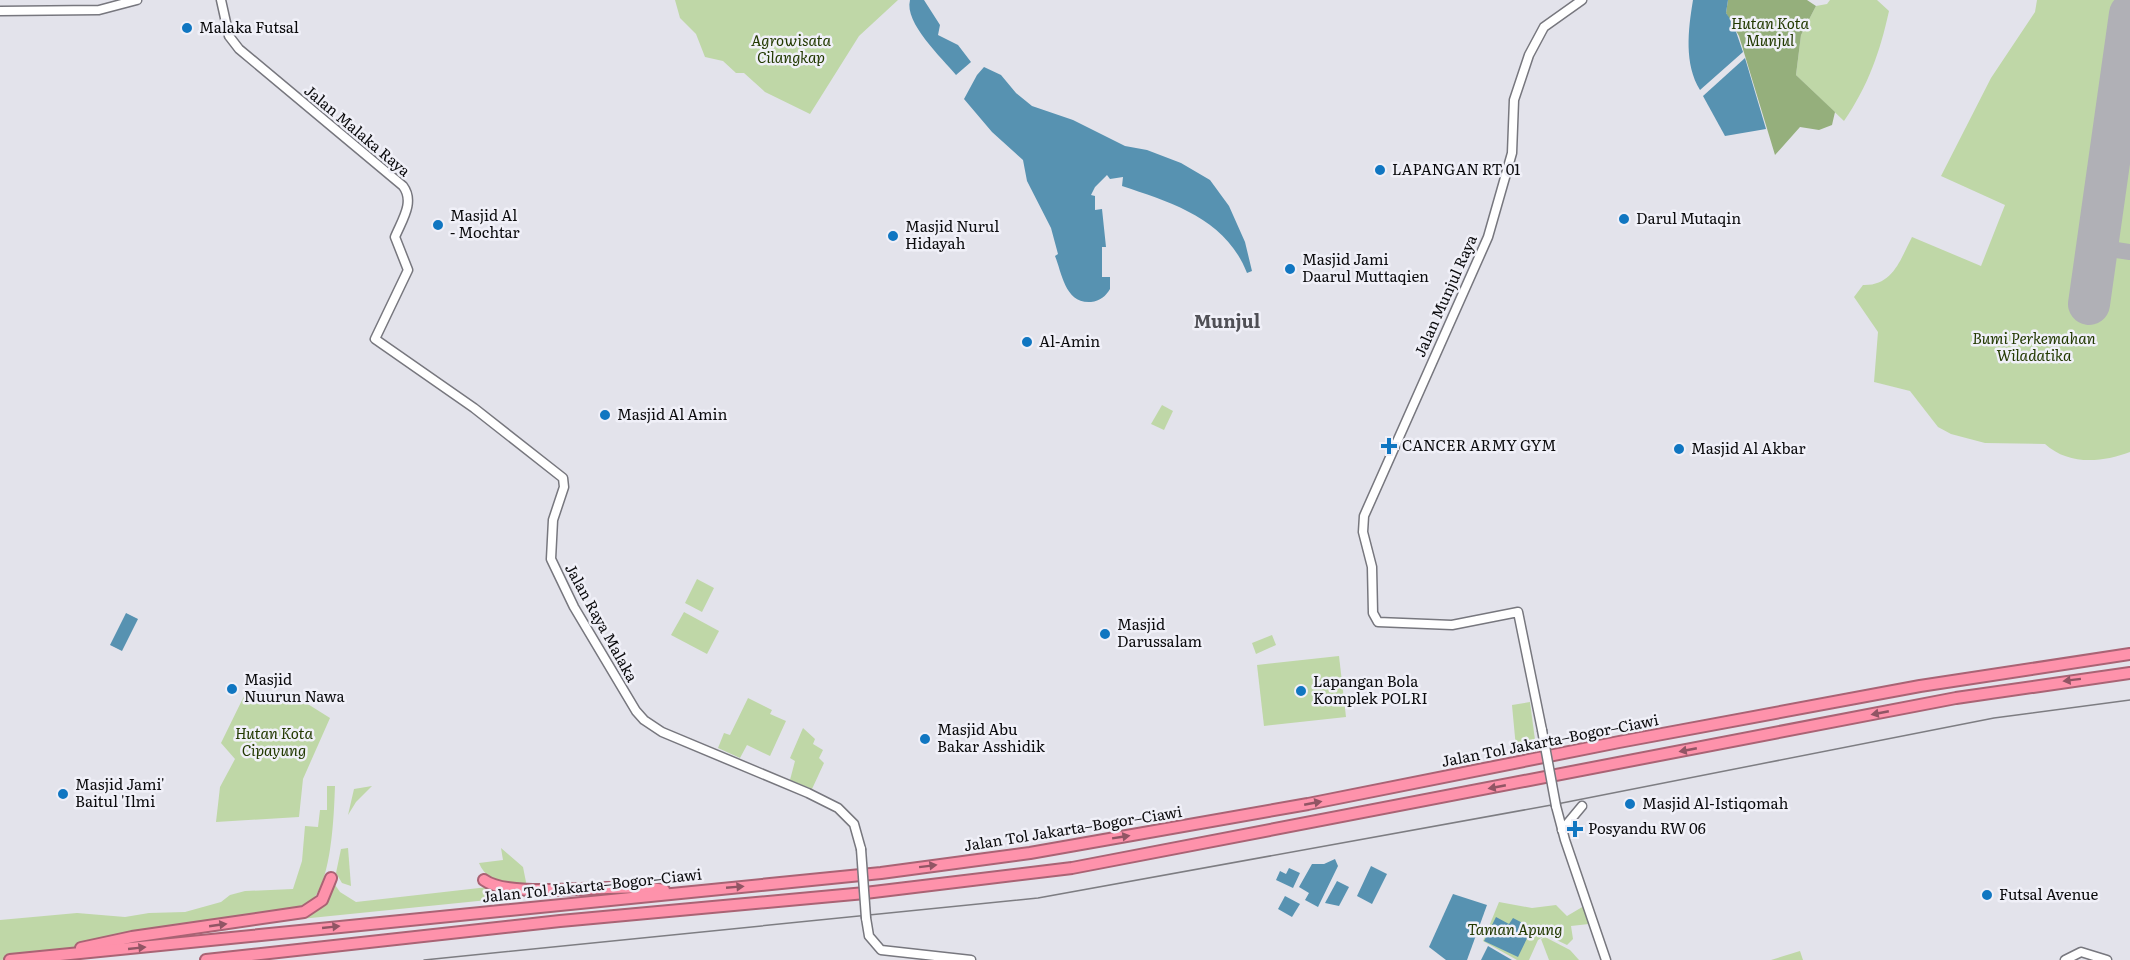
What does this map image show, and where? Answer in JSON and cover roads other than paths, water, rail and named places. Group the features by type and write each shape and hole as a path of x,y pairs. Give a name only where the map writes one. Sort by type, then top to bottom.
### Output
{"highway":[{"name":"Jalan Tol Jakarta–Bogor–Ciawi","path":"10,960 881,873 1030,853 1308,804 1618,742 1920,686 2062,662 2130,654"},
{"path":"206,960 548,922 865,893 1072,868 1956,698 2130,673"},
{"path":"58,956 107,941 304,912 322,900 331,878"},
{"path":"484,880 505,889 627,886 676,892"}],"street":[{"path":"0,11 99,10 137,0"},
{"name":"Jalan Malaka Raya","path":"220,0 229,36 239,49 403,186 409,194 409,202 395,237 408,270 377,332"},
{"name":"Jalan Munjul Raya","path":"1562,830 1518,612 1445,625 1378,622 1374,618 1372,567 1363,532 1364,516 1488,237 1498,194 1512,153 1514,100 1528,55 1544,27 1582,0"},
{"name":"Jalan Raya Malaka","path":"377,332 376,341 426,373 563,478 564,488 554,520 551,559 574,607 644,720 662,732 832,805 854,824 861,849 869,936 881,951 971,960"},
{"path":"1582,806 1562,830 1606,960"},
{"path":"2065,960 2081,952 2108,960"}],"water":[{"path":"910,0 924,0 940,25 938,35 958,45 971,62 956,75 918,29 910,9"},
{"path":"1693,0 1728,0 1726,13 1733,23 1743,52 1700,90 1689,58"},
{"path":"1745,58 1766,129 1725,136 1703,96"},
{"path":"984,67 1001,75 1016,93 1032,106 1073,120 1125,146 1147,150 1181,163 1210,180 1229,206 1245,242 1252,271 1247,273 1238,254 1212,226 1160,199 1122,186 1123,177 1110,179 1107,175 1095,187 1091,195 1095,196 1095,210 1102,209 1106,247 1102,247 1102,277 1110,277 1110,289 1102,298 1091,302 1075,298 1063,279 1055,256 1058,254 1051,228 1027,181 1023,160 992,132 964,99"},
{"path":"126,613 138,619 122,651 110,645"},
{"path":"1335,859 1338,866 1318,907 1305,900 1309,893 1299,887 1312,864 1324,864"},
{"path":"1371,866 1387,874 1372,904 1357,896"},
{"path":"1289,868 1300,873 1293,888 1276,880 1280,871 1286,874"},
{"path":"1337,881 1349,887 1339,906 1325,903"},
{"path":"1453,894 1487,905 1467,960 1446,960 1429,947"},
{"path":"1285,896 1300,904 1292,917 1278,909"},
{"path":"1496,917 1509,924 1513,918 1532,928 1518,957 1484,941"},
{"path":"1488,946 1512,960 1481,960"}],"tram line":[{"path":"424,960 1038,898 1557,804 1994,718 2130,700"}],"place":[{"name":"Malaka Futsal","path":"187,28"},
{"name":"LAPANGAN RT 01","path":"1380,170"},
{"name":"Darul Mutaqin","path":"1624,219"},
{"name":"Masjid Al - Mochtar","path":"438,225"},
{"name":"Masjid Nurul Hidayah","path":"893,236"},
{"name":"Masjid Jami Daarul Muttaqien","path":"1290,269"},
{"name":"Al-Amin","path":"1027,342"},
{"name":"Masjid Al Amin","path":"605,415"},
{"name":"CANCER ARMY GYM","path":"1389,446"},
{"name":"Masjid Al Akbar","path":"1679,449"},
{"name":"Masjid Darussalam","path":"1105,634"},
{"name":"Masjid Nuurun Nawa","path":"232,689"},
{"name":"Lapangan Bola Komplek POLRI","path":"1301,691"},
{"name":"Masjid Abu Bakar Asshidik","path":"925,739"},
{"name":"Masjid Jami' Baitul 'Ilmi","path":"63,794"},
{"name":"Masjid Al-Istiqomah","path":"1630,804"},
{"name":"Posyandu RW 06","path":"1575,829"},
{"name":"Futsal Avenue","path":"1987,895"}],"district":[{"name":"Munjul","path":"1227,322"}],"park label":[{"name":"Hutan Kota Munjul","path":"1770,32"},
{"name":"Agrowisata Cilangkap","path":"791,50"},
{"name":"Bumi Perkemahan Wiladatika","path":"2034,348"},
{"name":"Hutan Kota Cipayung","path":"274,742"},
{"name":"Taman Apung","path":"1515,930"}]}
